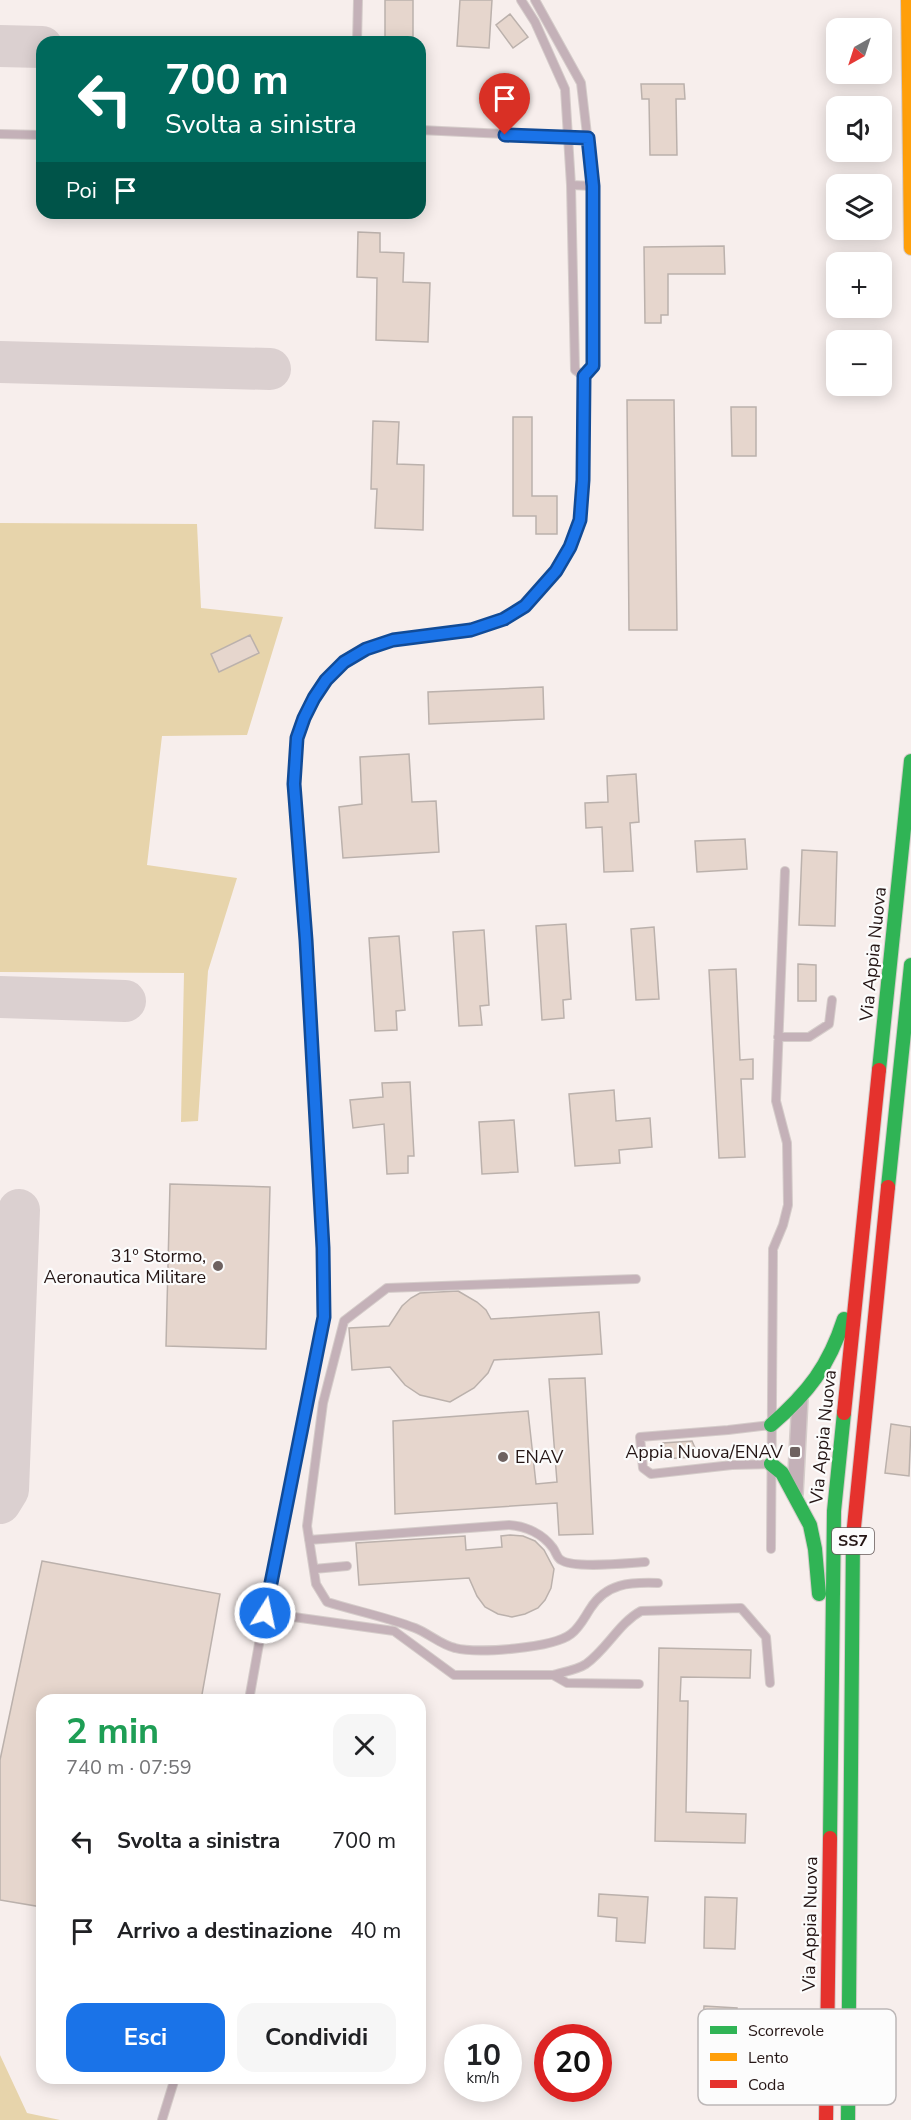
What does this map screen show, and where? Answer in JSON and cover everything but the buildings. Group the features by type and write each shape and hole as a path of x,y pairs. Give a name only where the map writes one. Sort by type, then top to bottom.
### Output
{"main road":[{"path":"908,0 911,248"},
{"name":"Via Appia Nuova","path":"827,2009 834,1511 911,761"},
{"name":"SS7","path":"849,2009 853,1525 911,964"},
{"path":"771,1425 823,1372 836,1344 860,1253"},
{"path":"771,1464 782,1473 813,1535 830,1694"},
{"name":"Via Appia Nuova","path":"826,2105 826,2120"},
{"name":"SS7","path":"848,2105 848,2120"}],"street":[{"path":"795,1496 800,1398"}],"lane":[{"path":"357,36 358,0"},
{"path":"521,0 535,22 565,89 571,185 576,370 584,376"},
{"path":"250,1694 324,1317 323,1248 307,952 294,784 297,738 314,698 326,680 344,662 366,649 393,640 471,630 504,619 525,606 556,571 570,547 580,520 583,480 584,376 593,366 593,186 581,83 535,0"},
{"path":"426,130 588,138"},
{"path":"0,134 36,135"},
{"path":"571,185 593,186"},
{"path":"771,1549 773,1249 788,1205 788,1143 776,1101 785,871"},
{"path":"778,1037 809,1037 829,1024 832,1000"},
{"path":"636,1279 387,1288 344,1320 323,1403 307,1526 316,1584 327,1602 416,1628 452,1647 466,1650 487,1651 551,1643 570,1635 583,1622 600,1595 610,1588 632,1582 658,1582"},
{"path":"771,1425 640,1437 643,1468 651,1473 771,1464"},
{"path":"309,1540 509,1525 526,1526 552,1546 560,1560 586,1565 645,1562"},
{"path":"314,1569 347,1566"},
{"path":"265,1613 394,1631 454,1675 553,1675 584,1666 609,1644 632,1616 641,1611 741,1608 766,1637 770,1683"},
{"path":"553,1675 567,1683 639,1684"},
{"path":"162,2120 173,2084"}],"shaded area":[{"path":"0,523 197,524 201,608 283,617 247,735 162,736 147,865 237,878 208,971 198,1121 181,1122 184,973 0,972"},
{"path":"0,2055 27,2113 60,2120 0,2120"}],"taxiway":[{"path":"0,46 36,47"},
{"path":"0,362 270,369"},
{"path":"0,997 125,1001"},
{"path":"0,1503 8,1490 19,1210"}],"traffic: fast":[{"path":"879,1070 911,761"},
{"path":"888,1187 911,965"},
{"path":"771,1425 796,1402 816,1378 831,1351 844,1319"},
{"path":"830,1838 834,1511 844,1413"},
{"path":"771,1464 782,1473 810,1525 815,1549 819,1594"},
{"path":"849,2009 853,1537"},
{"path":"848,2105 848,2120"}],"traffic: slow":[{"path":"908,0 911,248"}],"traffic: jam":[{"path":"844,1413 879,1070"},
{"path":"853,1537 888,1187"},
{"path":"828,2009 830,1838"},
{"path":"826,2105 826,2120"}],"place":[{"name":"31º Stormo, Aeronautica Militare","path":"218,1266"},
{"name":"Appia Nuova/ENAV","path":"795,1452"},
{"name":"ENAV","path":"503,1457"}],"route":[{"path":"265,1613 324,1317 323,1248 306,940 294,784 297,738 304,718 326,680 344,662 366,649 393,640 460,632 481,627 504,619 525,606 556,571 570,547 580,520 583,500 584,376 593,366 593,186 588,138 505,135"}]}
